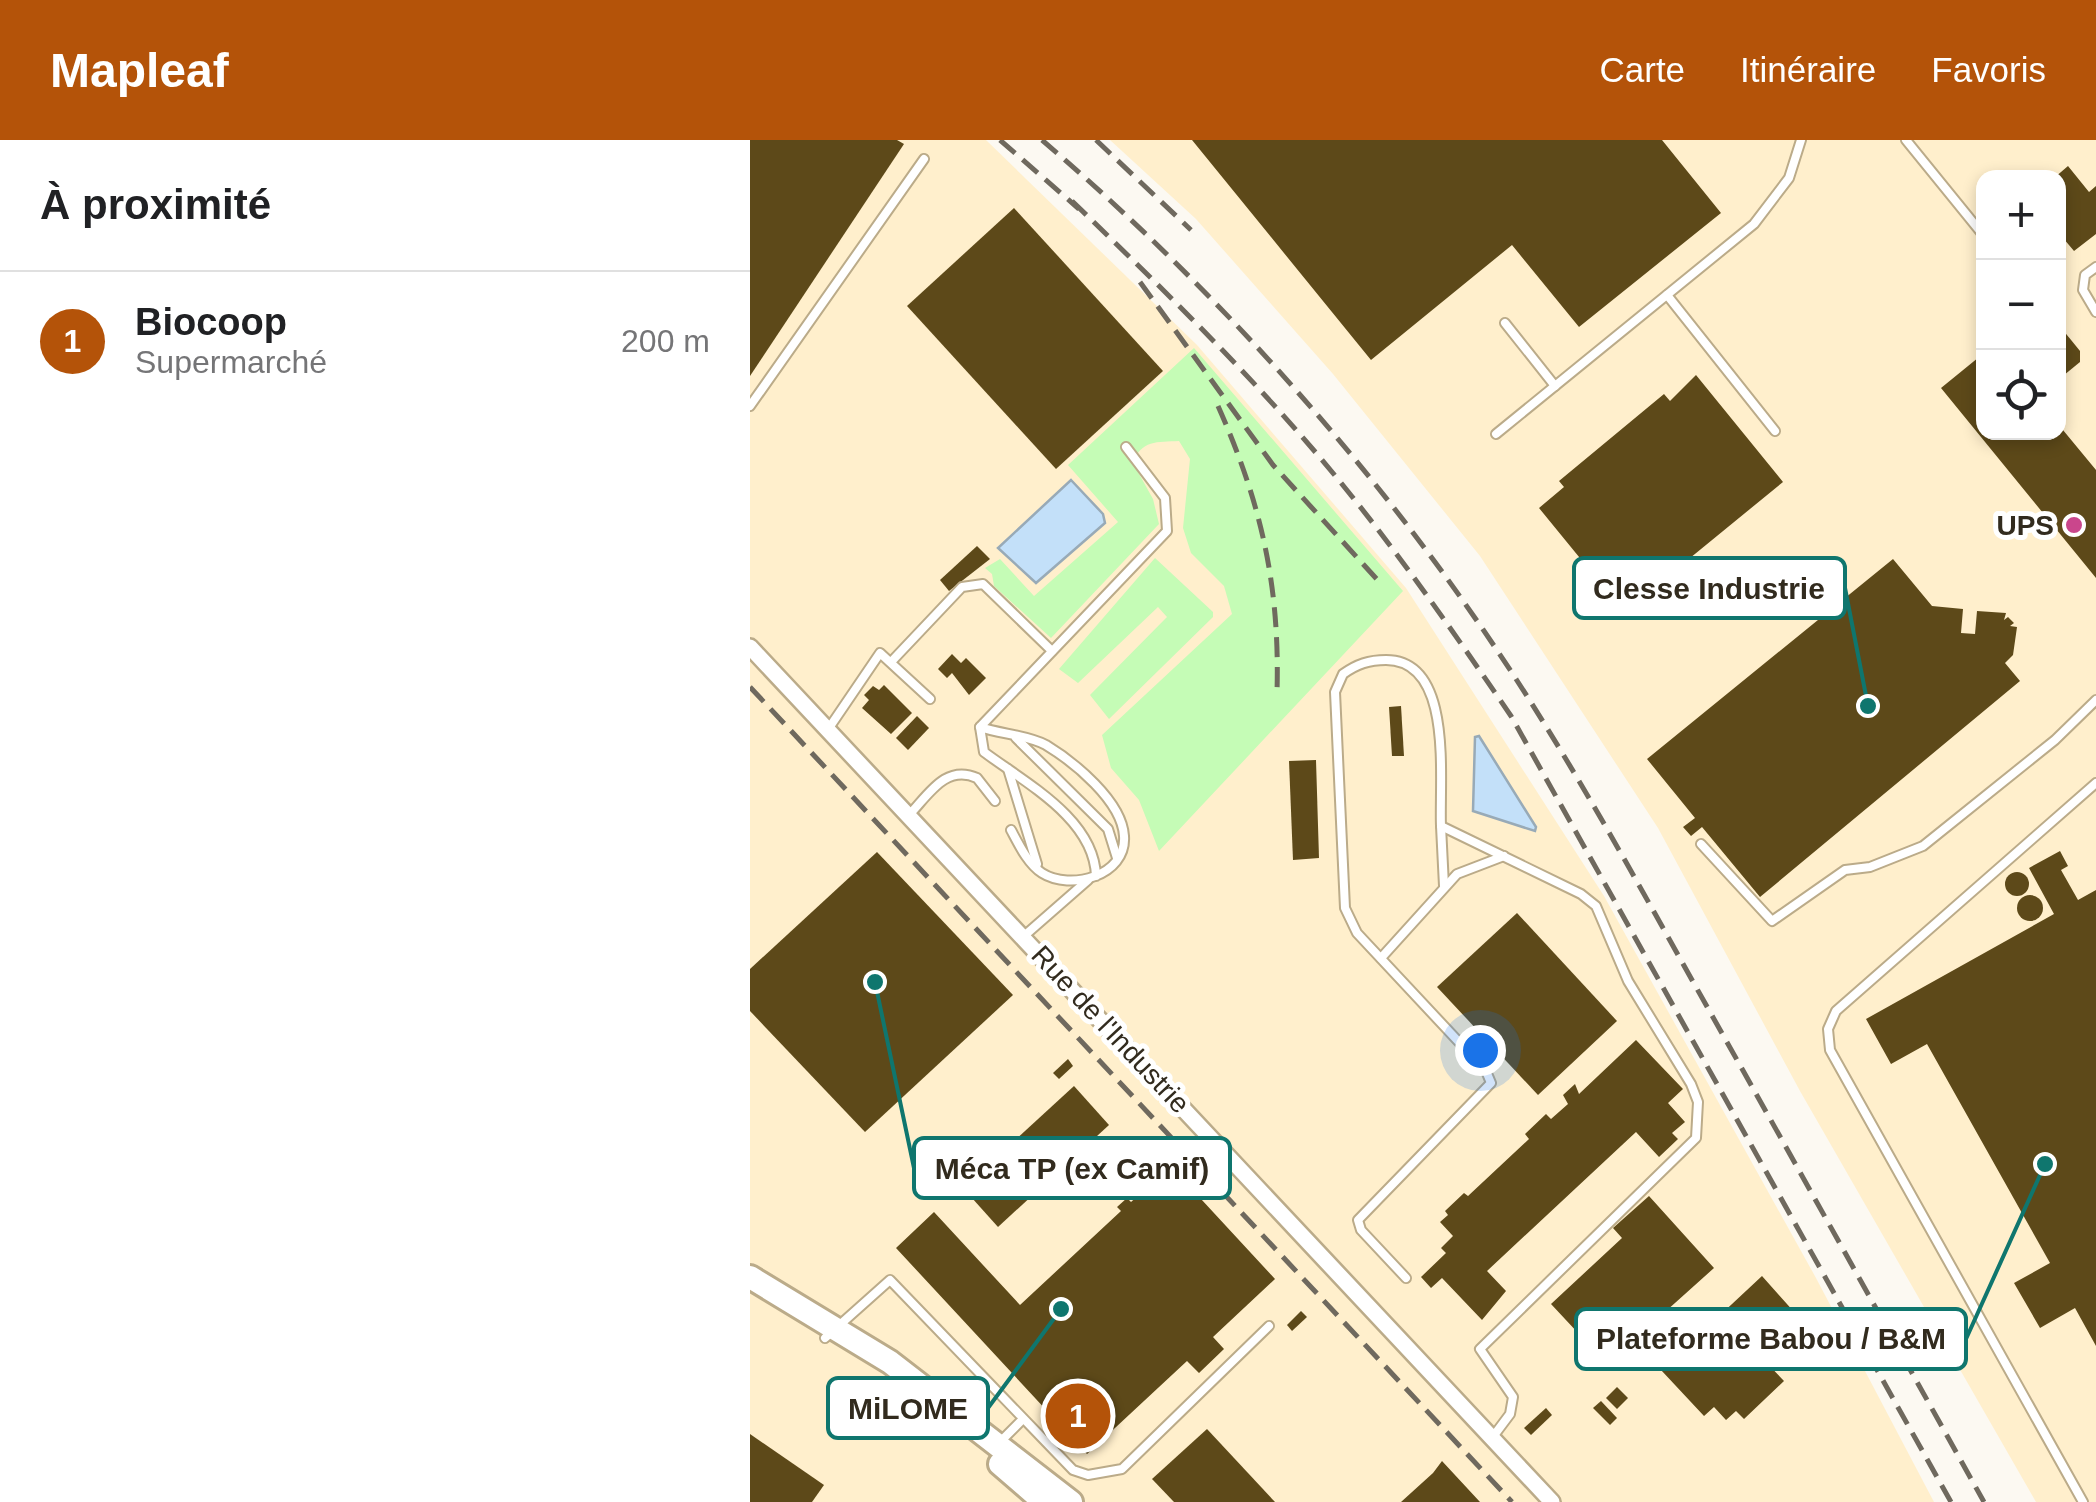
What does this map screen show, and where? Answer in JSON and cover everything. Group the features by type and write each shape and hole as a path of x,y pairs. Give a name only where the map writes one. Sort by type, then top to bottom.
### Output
{"main road":[{"path":"750,1277 1071,1502"},
{"path":"750,1293 829,1332"},
{"path":"994,1448 1044,1502"}],"street":[{"name":"Rue de l'Industrie","path":"750,647 1552,1502"},
{"path":"994,1448 1036,1502"}],"lane":[{"path":"1496,434 1770,208 1789,178 1801,140"},
{"path":"1906,140 1976,226"},
{"path":"750,406 924,159"},
{"path":"2096,267 2086,275 2082,290 2096,312"},
{"path":"1667,294 1774,431"},
{"path":"1504,323 1555,386"},
{"path":"980,727 1167,531 1165,498 1126,446"},
{"path":"891,662 962,587 983,584 1052,650"},
{"path":"829,728 880,653 930,699"},
{"path":"1406,1278 1362,1230 1358,1220 1490,1083 1486,1071 1349,922 1333,712 1344,674 1357,664 1394,660 1410,665 1432,690 1444,888"},
{"path":"1701,844 1772,920 1844,870 1870,867 1923,846 2055,740 2096,700"},
{"path":"980,727 1042,742 1103,795 1124,836 1117,858 1024,936"},
{"path":"980,727 984,752 1091,842 1093,877"},
{"path":"1016,738 1108,829 1117,858"},
{"path":"1008,769 1041,873"},
{"path":"910,814 940,780 954,773 977,778 995,800"},
{"path":"2082,1502 1830,1050 1828,1028 1836,1011 2096,784"},
{"path":"1442,826 1581,894 1596,906 1628,981 1698,1102 1696,1138 1480,1348 1513,1397 1510,1414 1492,1438"},
{"path":"1011,830 1041,873 1061,881 1093,877"},
{"path":"1381,958 1457,874 1504,856"},
{"path":"829,1332 890,1280 1073,1470 1088,1476 1122,1469 1269,1326"},
{"path":"994,1448 1023,1419"}],"shaded area":[{"path":"750,140 986,140 1197,345 1406,588 1604,896 1816,1278 1934,1502 750,1502"},
{"path":"1110,140 2096,140 2096,1502 2036,1502 1800,1091 1658,828 1480,556 1333,374 1196,219"}],"green space":[{"path":"1194,348 1403,591 1159,851 1139,800 1111,768 1102,735 1232,614 1224,586 1191,553 1183,528 1190,459 1179,441 1145,446 1133,463 1153,499 1159,524 1051,638 994,586 992,574 985,568 1000,559 1034,596 1118,522 1068,465"},
{"path":"1155,558 1213,612 1213,617 1109,719 1090,695 1167,617 1158,607 1078,683 1059,669"}],"water":[{"path":"1071,480 1103,514 1105,523 1036,583 998,548"},
{"path":"1479,736 1535,831 1473,811 1475,737"}],"building":[{"path":"750,140 897,140 904,144 750,376"},
{"path":"1192,140 1662,140 1721,213 1579,327 1512,245 1371,360"},
{"path":"2068,166 2089,192 2096,186 2096,234 2074,251 2066,242 2063,170"},
{"path":"1014,208 1163,371 1056,469 907,306"},
{"path":"2066,334 2080,351 2080,362 2066,373"},
{"name":"UPS","path":"1976,360 1976,431 1941,388"},
{"path":"1696,375 1783,482 1624,612 1539,508 1564,487 1559,481 1664,394 1670,401"},
{"name":"UPS","path":"2066,434 2096,470 2096,578 1983,440 2066,440"},
{"path":"977,546 990,559 949,591 940,580"},
{"path":"1893,559 1932,606 1963,609 1961,633 1975,634 1977,611 2006,613 2004,620 2008,617 2014,623 2010,626 2017,627 2013,655 2005,663 2020,681 1760,897 1702,827 1691,836 1683,827 1695,818 1647,759"},
{"path":"952,654 961,663 966,658 986,678 969,695 952,673 947,678 938,669"},
{"path":"884,685 912,713 891,734 862,708 869,700 864,695 873,686 879,690"},
{"path":"1401,706 1404,756 1392,756 1389,707"},
{"path":"917,716 929,728 908,750 896,738"},
{"path":"1316,760 1319,858 1293,860 1289,761"},
{"path":"2060,851 2068,866 2061,870 2078,900 2096,890 2096,1346 2075,1308 2040,1328 2014,1283 2050,1263 1927,1044 1891,1064 1866,1019 2054,914 2029,868"},
{"path":"877,852 1013,995 865,1132 750,1011 750,969"},
{"path":"2017,872 2026,875 2026,893 2017,896 2008,893 2005,884 2008,875"},
{"path":"2030,895 2039,899 2043,908 2039,917 2030,921 2021,917 2017,908 2021,899"},
{"path":"1517,913 1617,1021 1538,1095 1437,987"},
{"path":"1636,1040 1683,1089 1668,1103 1685,1122 1672,1133 1678,1139 1659,1157 1636,1132 1487,1271 1506,1291 1482,1320 1442,1278 1431,1288 1421,1277 1446,1253 1441,1248 1453,1236 1440,1222 1448,1215 1445,1211 1464,1193 1468,1196 1529,1139 1525,1134 1546,1114 1551,1119 1568,1104 1563,1095 1575,1084 1579,1094"},
{"path":"1068,1059 1073,1066 1059,1079 1053,1073"},
{"path":"1074,1086 1109,1125 998,1227 963,1188"},
{"path":"1158,1178 1176,1197 1189,1186 1275,1279 1213,1337 1224,1349 1199,1373 1187,1361 1087,1454 896,1248 934,1212 1020,1305 1121,1211 1117,1207 1127,1198 1131,1202"},
{"path":"1649,1196 1714,1268 1607,1364 1551,1304 1622,1238 1613,1228"},
{"path":"1762,1276 1804,1323 1764,1360 1784,1381 1744,1419 1736,1411 1726,1420 1714,1407 1704,1416 1661,1370 1670,1361 1660,1349 1690,1320 1702,1332"},
{"path":"1301,1311 1307,1317 1292,1331 1287,1325"},
{"path":"1617,1387 1628,1398 1617,1409 1606,1398"},
{"path":"1601,1401 1617,1418 1610,1425 1593,1408"},
{"path":"1546,1408 1552,1415 1531,1435 1524,1428"},
{"path":"1207,1429 1275,1502 1174,1502 1152,1479"},
{"path":"750,1434 824,1485 812,1502 750,1502"},
{"path":"1442,1461 1480,1502 1401,1502 1433,1473"}],"railway":[{"path":"1000,140 1079,209"},
{"path":"1042,140 1109,199 1237,326 1357,462 1466,605 1542,720 1616,844 1984,1502"},
{"path":"1096,140 1191,230"},
{"path":"1072,201 1216,343 1318,455 1412,575 1511,716 1951,1502"},
{"path":"1140,282 1273,465 1383,586"},
{"path":"1218,406 1246,477 1265,545 1275,616 1277,692"},
{"path":"750,687 1512,1502"}],"place":[{"name":"UPS","path":"2074,525"},
{"name":"Clesse Industrie","path":"1868,706"},
{"name":"Méca TP (ex Camif)","path":"875,982"},
{"name":"Plateforme Babou / B&M","path":"2045,1164"},
{"name":"MiLOME","path":"1061,1309"},
{"name":"Biocoop","path":"1078,1416"}]}
